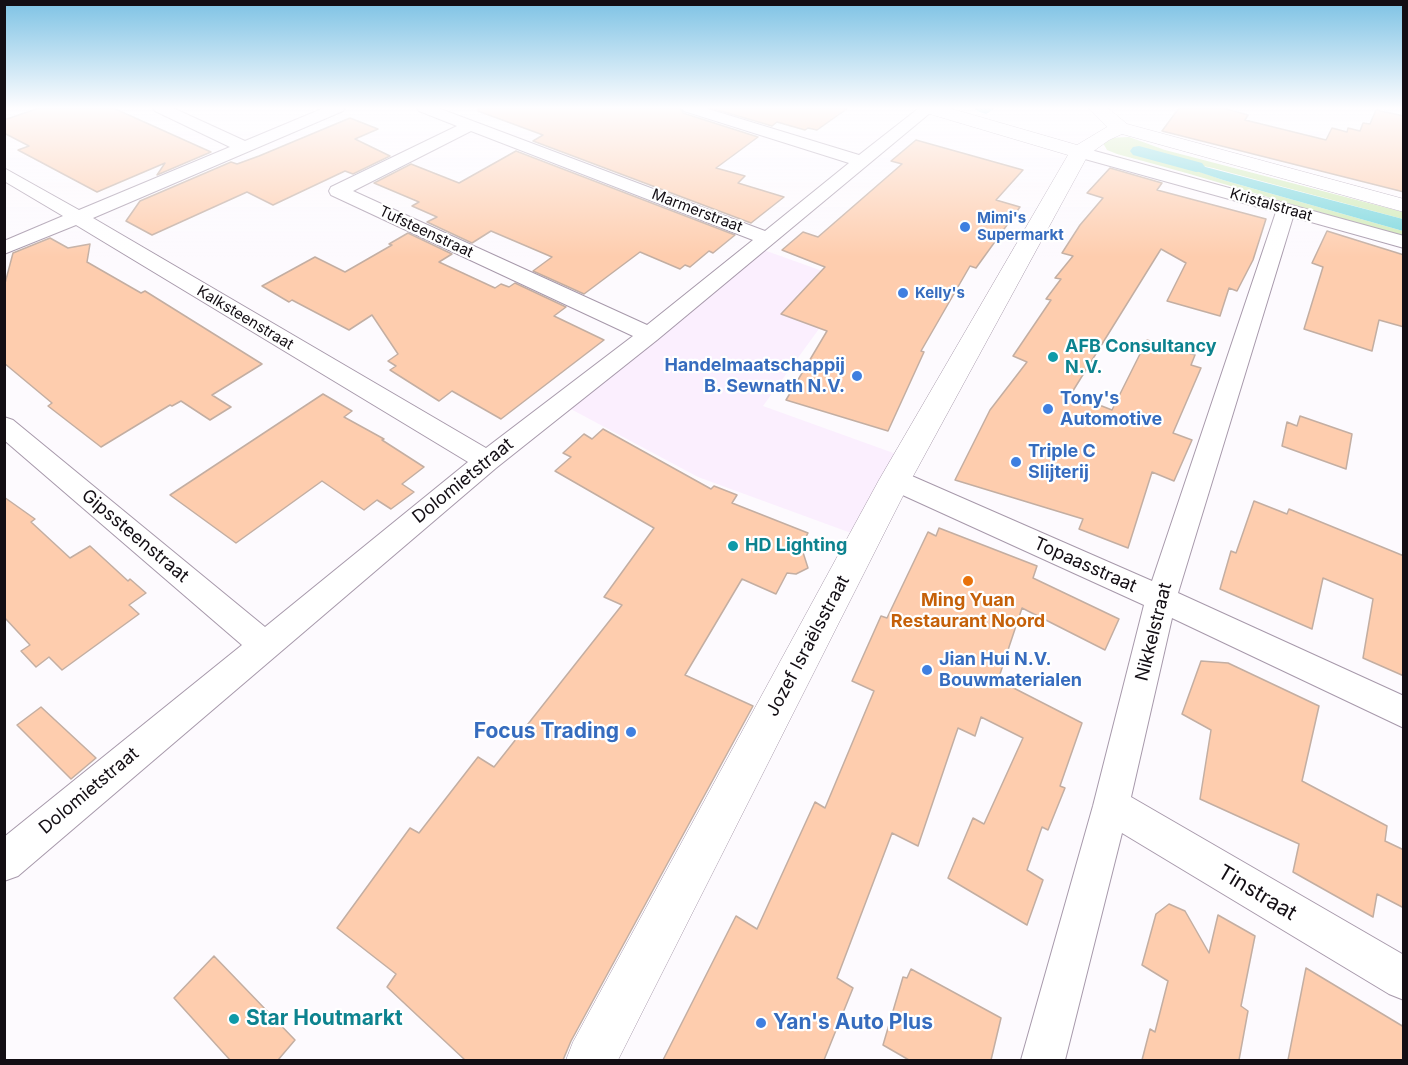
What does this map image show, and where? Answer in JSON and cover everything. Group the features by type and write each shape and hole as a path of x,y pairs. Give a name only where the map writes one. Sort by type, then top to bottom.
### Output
{"street":[{"path":"4,248 220,158"},
{"name":"Tufsteenstraat","path":"405,158 338,191 649,335"},
{"name":"Marmerstraat","path":"556,158 766,238"},
{"path":"849,158 860,161"},
{"name":"Dolomietstraat","path":"4,862 487,461 649,335 864,158"},
{"name":"Jozef Israëlsstraat","path":"591,1060 895,480 1077,158"},
{"name":"Kristalstraat","path":"1100,158 1404,242"},
{"path":"1242,158 1404,206"},
{"name":"Kalksteenstraat","path":"4,173 487,461"},
{"name":"Nikkelstraat","path":"1042,1060 1111,806 1161,599 1286,210"},
{"name":"Gipssteenstraat","path":"4,426 265,646"},
{"name":"Topaasstraat","path":"895,480 1161,599 1404,713"},
{"name":"Tinstraat","path":"1111,806 1404,979"}],"shaded area":[{"path":"761,249 853,282 763,406 899,455 851,533 698,477 567,407"}],"green space":[{"path":"1130,158 1160,158 1223,180 1403,231 1403,237"},
{"path":"1162,158 1195,158 1403,212 1403,219 1213,168"}],"water":[{"path":"1157,158 1170,158 1403,219 1403,231 1223,180"}],"building":[{"path":"32,158 198,158 157,175 165,163 97,192"},
{"path":"254,158 387,158 353,174 345,171 273,205 247,192 152,235 126,221 140,201 231,162 237,164"},
{"path":"504,158 533,158 735,235 713,253 709,251 690,267 685,265 680,269 640,252 584,294 533,271 552,257 491,231 472,243 427,222 437,217 412,206 419,202 374,183 411,164 459,183"},
{"path":"577,158 730,158 716,168 745,176 738,183 784,197 751,223"},
{"path":"895,158 979,158 1023,170 996,200 1020,207 976,268 970,266 921,351 924,352 888,431 786,400 827,331 781,314 825,267 782,250 803,232 818,237 902,164 891,161"},
{"path":"1268,158 1404,158 1404,192"},
{"path":"1110,168 1162,183 1157,190 1266,219 1253,260 1237,291 1229,288 1220,316 1167,301 1186,263 1161,249 1071,394 1112,410 1147,340 1195,355 1191,365 1201,368 1173,433 1192,440 1174,481 1152,472 1128,548 1079,529 1083,519 955,480 990,410 1027,362 1013,356 1051,300 1046,299 1061,279 1055,278 1073,256 1062,253 1080,225 1103,198 1087,193"},
{"path":"1327,231 1404,255 1404,327 1379,320 1372,351 1304,329 1323,267 1312,263"},
{"path":"408,233 452,254 439,262 495,288 501,284 509,287 515,283 566,307 554,316 604,340 501,419 452,391 439,401 390,370 396,366 388,361 398,354 372,315 349,330 292,300 289,302 262,286 315,257 345,272"},
{"path":"50,238 68,248 90,244 87,262 141,293 145,291 262,364 212,395 231,407 210,420 181,401 170,405 101,447 48,406 52,403 4,363 4,287 13,253"},
{"path":"323,394 352,411 344,417 384,439 382,440 424,467 402,484 414,492 391,509 377,500 364,510 322,481 236,543 170,495"},
{"path":"1300,416 1352,434 1346,469 1282,446 1287,422 1297,426"},
{"path":"603,429 711,489 714,486 737,495 732,503 808,533 801,546 808,568 796,574 787,573 776,594 742,579 685,675 753,706 571,1041 563,1060 465,1060 387,987 396,974 337,928 410,828 419,833 478,757 494,767 622,605 604,597 654,528 555,471 571,457 563,453 584,434 592,439"},
{"path":"4,497 35,519 31,522 70,558 90,546 128,581 130,579 146,593 129,605 139,614 62,670 49,657 36,667 21,651 30,645 4,617"},
{"path":"1254,501 1287,514 1289,509 1404,556 1404,676 1363,658 1373,599 1323,578 1312,629 1220,589 1231,551 1236,553"},
{"path":"939,528 1037,566 1033,578 1119,619 1105,650 1022,608 998,680 1082,723 1060,786 1065,788 1048,830 1042,827 1027,870 1043,880 1027,925 948,878 973,818 984,824 1023,738 981,717 975,736 958,728 918,846 892,833 837,978 853,988 824,1060 663,1060 736,916 757,929 815,802 825,808 874,691 852,681 881,616 887,618 928,532 936,536"},
{"path":"1201,661 1228,663 1319,706 1302,781 1387,826 1385,841 1404,850 1404,908 1377,894 1373,917 1293,872 1299,844 1200,799 1211,730 1182,714"},
{"path":"41,707 96,758 71,779 17,725"},
{"path":"1169,904 1185,911 1209,953 1218,915 1255,936 1241,1006 1248,1011 1239,1060 1142,1060 1150,1029 1155,1032 1168,981 1142,965 1156,914"},
{"name":"Star Houtmarkt","path":"214,956 295,1040 278,1060 230,1060 174,998"},
{"path":"1306,968 1404,1027 1404,1060 1288,1060"},
{"path":"911,969 1001,1018 991,1060 909,1060 883,1045 903,977 907,978"}],"waterway":[{"path":"1163,158 1196,167"}],"place":[{"name":"Mimi's Supermarkt","path":"965,227"},
{"name":"Kelly's","path":"903,293"},
{"name":"AFB Consultancy N.V.","path":"1053,357"},
{"name":"Handelmaatschappij B. Sewnath N.V.","path":"857,376"},
{"name":"Tony's Automotive","path":"1048,409"},
{"name":"Triple C Slijterij","path":"1016,462"},
{"name":"HD Lighting","path":"733,546"},
{"name":"Ming Yuan Restaurant Noord","path":"968,581"},
{"name":"Jian Hui N.V. Bouwmaterialen","path":"927,670"},
{"name":"Focus Trading","path":"631,732"},
{"name":"Star Houtmarkt","path":"234,1019"},
{"name":"Yan's Auto Plus","path":"761,1023"}]}
